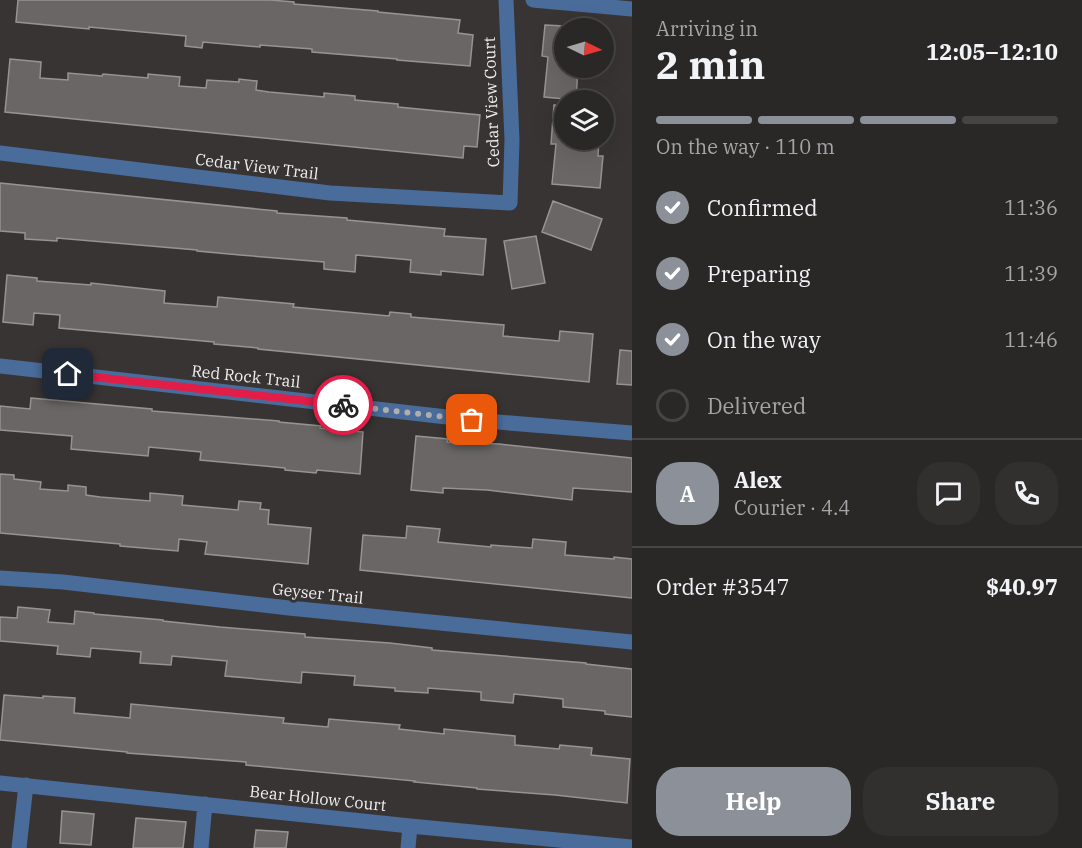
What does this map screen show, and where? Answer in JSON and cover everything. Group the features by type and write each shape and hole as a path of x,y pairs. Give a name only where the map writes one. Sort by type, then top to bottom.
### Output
{"street":[{"name":"Cedar View Court","path":"506,0 512,140 510,203"},
{"path":"533,0 632,9"},
{"name":"Cedar View Trail","path":"0,153 330,193 510,203"},
{"name":"Red Rock Trail","path":"0,366 472,420 632,433"},
{"name":"Geyser Trail","path":"0,578 63,582 289,608 632,642"},
{"name":"Bear Hollow Court","path":"0,783 632,847"},
{"path":"20,848 26,785"},
{"path":"201,848 205,804"},
{"path":"408,848 410,826"}],"building":[{"path":"18,0 271,0 460,20 458,33 473,35 470,66 260,45 260,47 203,42 202,48 185,46 186,36 16,22"},
{"path":"545,25 554,25 554,78 577,78 577,90 554,90 554,98 544,97 548,57 542,56"},
{"path":"10,59 41,62 40,78 68,80 68,73 148,78 148,74 180,77 179,86 206,88 207,80 239,82 239,79 257,81 256,90 269,92 324,97 324,93 355,96 355,100 398,104 398,107 480,115 477,147 464,146 463,158 5,112"},
{"path":"554,105 554,144 551,144"},
{"path":"555,150 598,150 598,156 603,156 600,188 552,184"},
{"path":"0,183 445,229 444,236 486,239 483,275 441,271 441,275 410,272 411,260 356,255 355,272 324,269 324,262 57,238 57,241 25,239 25,233 0,231"},
{"path":"553,201 602,219 591,250 542,232"},
{"path":"536,236 545,283 512,289 504,241"},
{"path":"7,275 37,278 37,281 91,285 91,283 165,291 164,303 217,307 218,297 294,304 293,307 389,316 390,312 411,314 411,317 504,325 503,336 559,341 560,331 593,334 589,382 59,328 60,315 34,313 33,325 3,322"},
{"path":"620,350 632,351 632,385 617,384"},
{"path":"31,398 279,421 363,432 360,474 317,470 316,473 200,460 201,452 149,447 148,456 71,449 72,436 0,430 0,406 30,409"},
{"path":"416,436 448,439 447,442 499,444 632,458 632,492 573,488 572,500 487,490 443,488 443,493 411,490"},
{"path":"0,474 14,475 14,479 41,482 40,489 68,491 68,485 86,487 86,495 100,497 150,501 150,493 183,496 182,505 238,510 239,501 261,503 260,509 269,510 268,524 311,528 308,564 205,554 207,542 179,539 178,551 0,533"},
{"path":"407,526 440,529 438,542 532,548 533,539 566,542 565,555 632,559 632,598 360,570 363,535 406,538"},
{"path":"18,607 50,610 48,622 74,624 75,611 305,634 305,637 390,643 432,648 432,650 632,669 632,717 605,714 605,711 563,707 563,699 514,694 513,703 481,700 481,692 428,688 428,693 354,685 355,676 302,672 301,683 225,676 227,661 172,656 171,665 140,663 141,652 91,648 90,657 57,654 58,646 0,641 0,617 17,618"},
{"path":"4,695 75,698 74,713 130,718 131,704 284,718 283,723 328,727 329,719 400,725 399,729 444,734 444,729 515,736 515,745 559,749 560,745 592,748 591,755 630,759 627,803 246,765 246,762 0,740"},
{"path":"62,811 94,814 91,845 60,843"},
{"path":"136,818 186,822 183,848 133,848"},
{"path":"256,830 288,832 286,848 254,848"}],"way so far":[{"path":"343,405 472,420"}],"route":[{"path":"68,374 343,405"}]}
